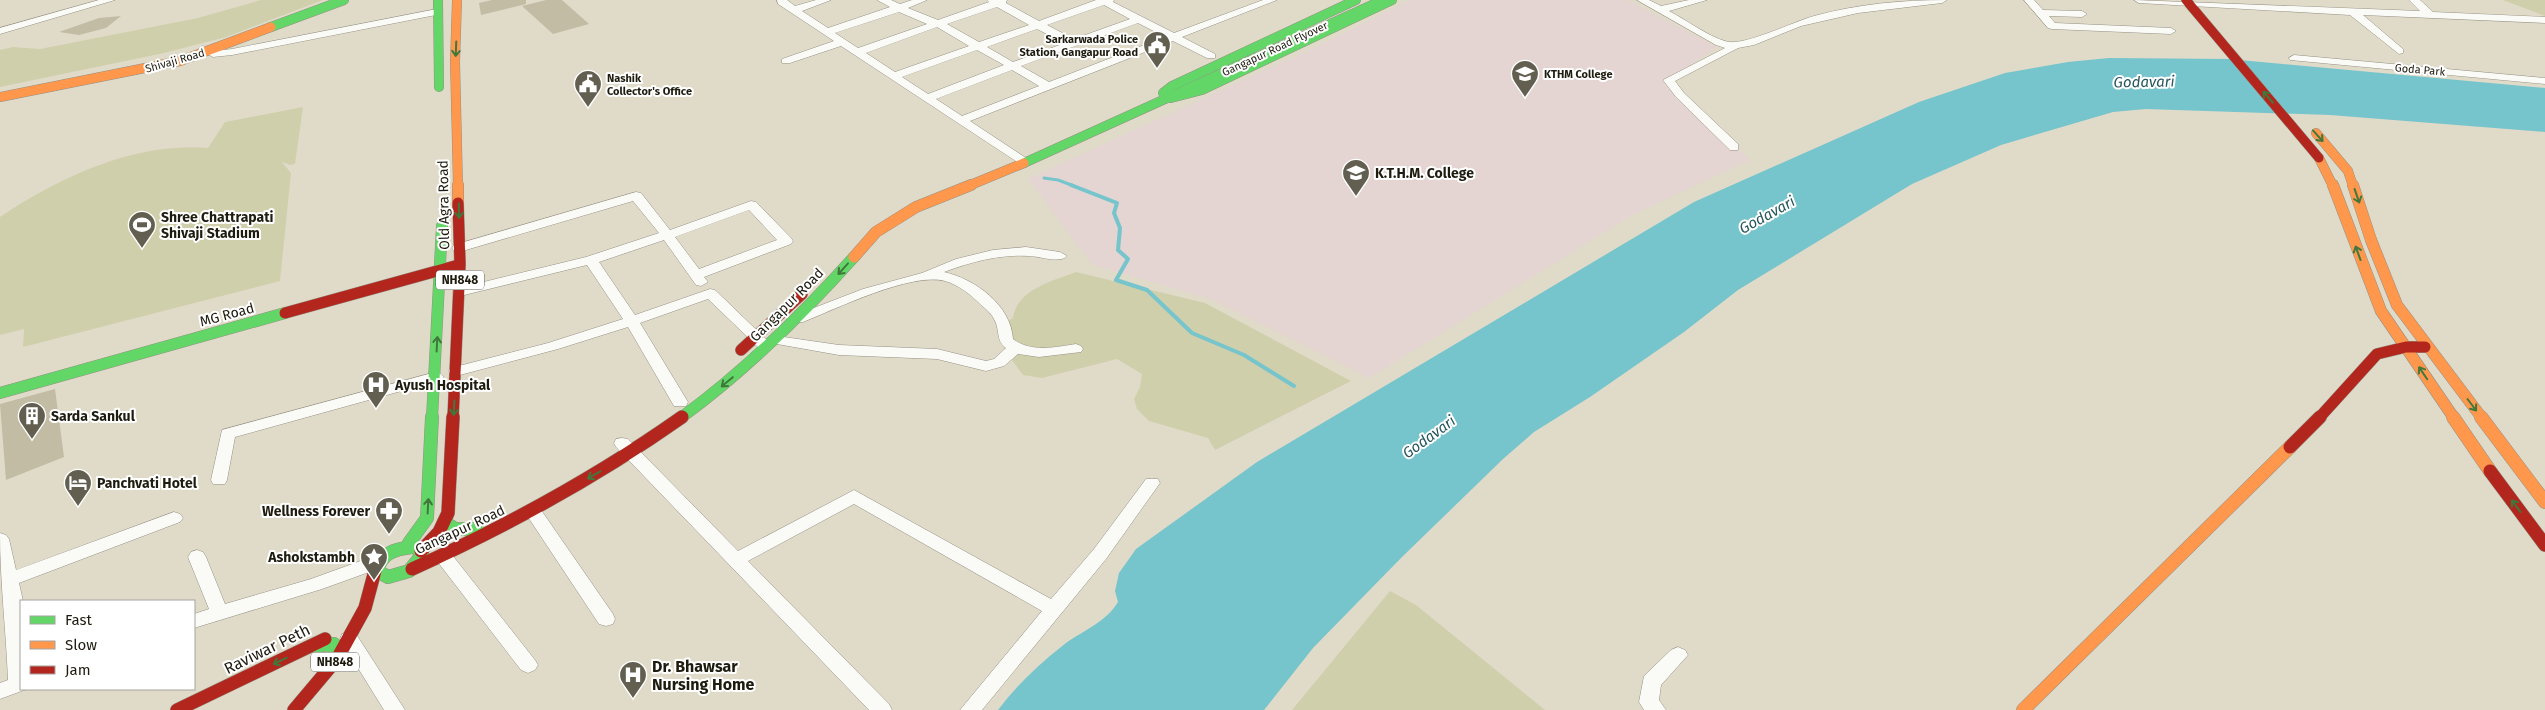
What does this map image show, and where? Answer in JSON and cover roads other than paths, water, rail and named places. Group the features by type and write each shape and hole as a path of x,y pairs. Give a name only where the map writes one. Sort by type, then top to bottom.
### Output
{"main road":[{"name":"Shivaji Road","path":"205,50 332,0"},
{"name":"Shivaji Road","path":"0,96 139,67 205,50 344,0"},
{"name":"Old Agra Road","path":"422,552 439,532 448,513 460,292 456,0"},
{"path":"1165,97 1172,86 1356,0"},
{"name":"Gangapur Road Flyover","path":"1165,97 1367,0"},
{"name":"Gangapur Road Flyover","path":"1190,85 1383,0"},
{"path":"1165,97 1202,90 1392,0"},
{"path":"2194,2 2304,129 2334,153 2348,171 2395,300 2428,347 2545,502"},
{"path":"438,6 440,98"},
{"path":"2233,49 2289,104"},
{"name":"Gangapur Road","path":"422,552 477,530 627,445 682,420 766,342 797,320 876,232 893,219 1020,160 1165,97"},
{"path":"2304,129 2329,174 2381,311 2495,478 2545,545"},
{"name":"Gangapur Road","path":"859,233 892,209 914,198 1020,160"},
{"name":"Old Agra Road","path":"405,547 419,532 427,518 442,271 442,212"},
{"name":"MG Road","path":"0,393 442,271 460,264"},
{"name":"Gangapur Road","path":"733,358 766,342 812,283"},
{"path":"2023,710 2342,395 2377,354 2406,347 2428,347"},
{"name":"Gangapur Road","path":"412,569 443,556 533,511 627,445"},
{"path":"444,522 449,528 458,531 477,530"},
{"path":"405,547 412,547 422,552"},
{"name":"NH848","path":"294,710 338,659 365,608 378,564 390,552 405,547"},
{"name":"NH848","path":"365,608 412,569 421,560 422,552"},
{"path":"378,564 379,574 391,577 412,569"},
{"name":"Raviwar Peth","path":"177,710 312,646 336,632 365,608"},
{"path":"312,646 334,644 338,659"}],"street":[{"path":"0,31 110,0"},
{"path":"782,0 782,2 1020,160"},
{"path":"794,10 826,0"},
{"path":"882,0 901,7 926,22 938,24 1048,86"},
{"path":"827,32 922,0"},
{"path":"962,120 1173,36 1272,0"},
{"path":"1659,10 1702,0"},
{"path":"1734,147 1680,95 1669,80 1734,47 1789,27 1844,13 1940,0"},
{"path":"2029,0 2052,26 2171,31"},
{"path":"2139,0 2545,20"},
{"path":"2362,0 2377,13"},
{"path":"2414,0 2430,15"},
{"path":"857,52 999,1 1038,25 1074,43"},
{"path":"894,76 1104,1 1211,56"},
{"path":"1640,1 1720,43 1734,47"},
{"path":"205,50 213,54 232,52 438,6"},
{"path":"2353,12 2399,51"},
{"path":"2040,13 2082,14"},
{"path":"928,98 1138,19"},
{"path":"786,61 842,42"},
{"name":"Goda Park","path":"2294,58 2545,81"},
{"path":"459,248 636,196 710,293 766,342 839,350 937,354 986,366 999,363 1014,349"},
{"path":"460,292 591,260 751,205 786,241 696,275"},
{"path":"797,320 877,290 921,277 958,262 991,253 1037,250 1060,256"},
{"path":"591,260 633,323 680,402"},
{"path":"921,277 938,276 952,278 974,291 992,307 1006,324 1006,341 1014,349 1076,350"},
{"path":"456,370 551,348 633,323 710,293"},
{"path":"220,480 228,434 436,377"},
{"path":"627,445 878,709"},
{"path":"970,710 1100,554 1152,483"},
{"path":"736,560 854,496 1053,609"},
{"path":"533,511 606,619"},
{"path":"7,592 174,518"},
{"path":"0,539 7,592 13,686"},
{"path":"443,556 528,665"},
{"path":"197,557 219,612"},
{"path":"195,621 378,564"},
{"path":"349,638 395,710"},
{"path":"1656,710 1649,702 1651,682 1678,655"}],"water":[{"name":"Godavari","path":"2109,58 2229,59 2545,88 2545,132 2330,115 2146,109 2113,112 2001,145 1912,184 1738,290 1684,332 1590,397 1534,432 1503,459 1401,558 1313,648 1264,710 998,710 1044,661 1068,642 1107,616 1113,609 1118,602 1115,591 1119,573 1136,549 1257,462 1694,202 1919,102 2005,73 2068,62"}],"waterway":[{"path":"1044,178 1058,180 1074,186"},
{"path":"1071,185 1117,203 1114,213 1120,228 1118,250 1128,259 1116,280 1147,290 1192,333 1244,355 1294,386"}],"place":[{"name":"Sarkarwada Police Station, Gangapur Road","path":"1157,69"},
{"name":"KTHM College","path":"1525,98"},
{"name":"Nashik Collector's Office","path":"588,108"},
{"name":"K.T.H.M. College","path":"1356,197"},
{"name":"Shree Chattrapati Shivaji Stadium","path":"142,249"},
{"name":"Ayush Hospital","path":"376,409"},
{"name":"Sarda Sankul","path":"32,440"},
{"name":"Panchvati Hotel","path":"78,507"},
{"name":"Wellness Forever","path":"389,535"},
{"name":"Ashokstambh","path":"374,581"},
{"name":"Dr. Bhawsar Nursing Home","path":"633,699"}]}
